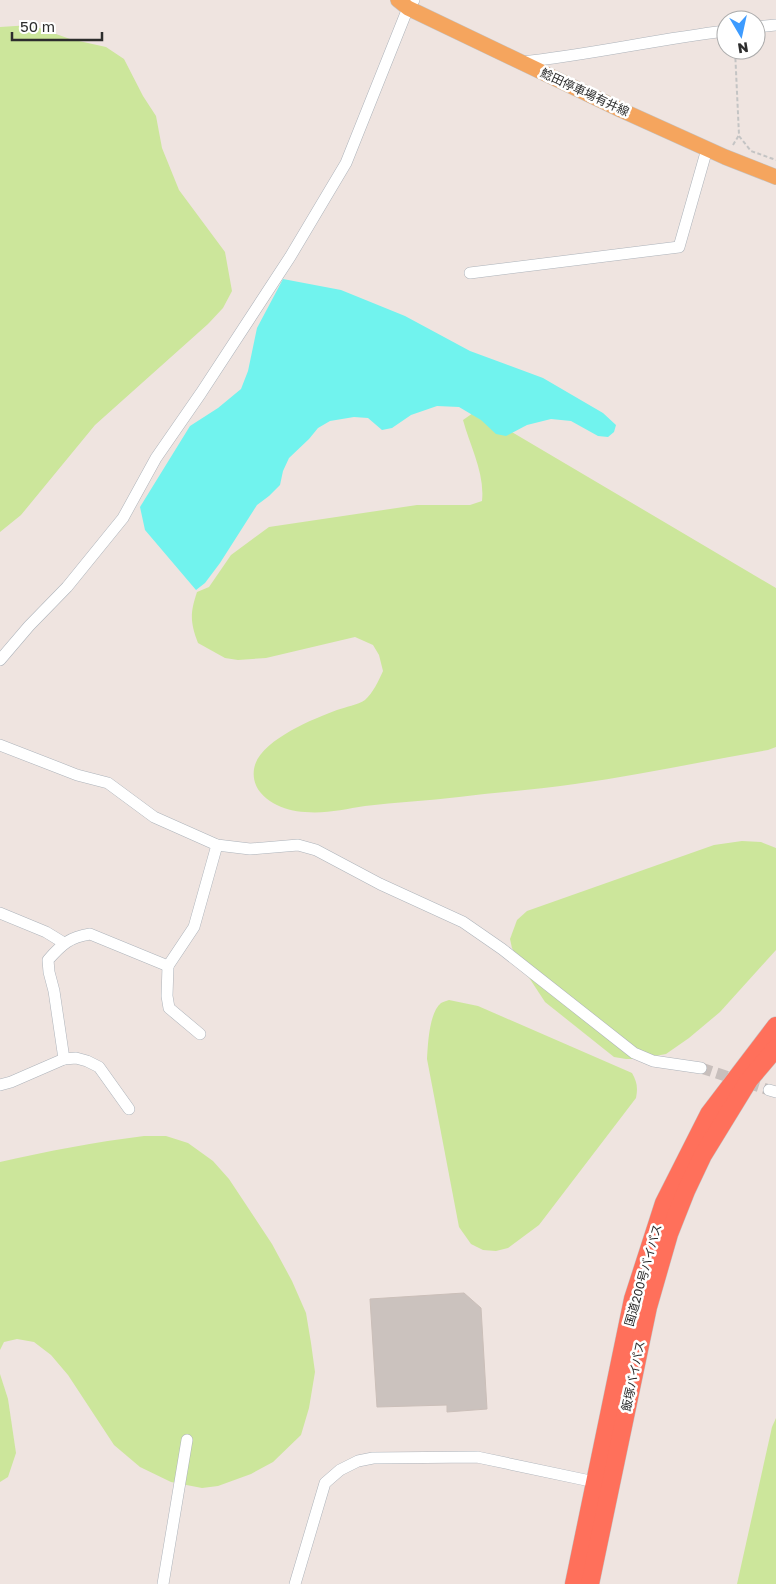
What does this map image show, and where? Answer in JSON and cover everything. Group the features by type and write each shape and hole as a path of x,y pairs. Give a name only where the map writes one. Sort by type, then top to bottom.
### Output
{"highway":[{"name":"国道200号バイパス","path":"574,1584 634,1299 664,1203 709,1114 776,1026"},
{"name":"飯塚バイパス","path":"590,1584 648,1307 669,1234 702,1155 749,1080 776,1048"}],"main road":[{"name":"鯰田停車場有井線","path":"406,3 521,62 724,157 776,177"}],"street":[{"path":"0,660 67,586 123,518 156,458 290,257 346,163 406,3"},
{"path":"521,62 716,32"},
{"path":"470,273 679,248 707,149"},
{"path":"0,745 77,775 108,783 154,817 217,845 250,849 298,845 316,850 380,884 463,922 634,1053 653,1061 701,1068"},
{"path":"200,1034 169,1008 167,996 168,966 194,926 217,845"},
{"path":"0,913 46,932 64,943"},
{"path":"64,1059 48,960 64,943 76,936 90,934 168,966"},
{"path":"0,1085 64,1059 76,1058 87,1060 99,1067 129,1109"},
{"path":"163,1584 186,1440"},
{"path":"295,1584 325,1483 340,1470 358,1461 373,1458 477,1457 596,1482"}],"path":[{"path":"735,60 739,136 751,150 776,160"},
{"path":"724,157 739,136"}],"green space":[{"path":"31,25 70,39 106,47 124,59 143,96 156,116 162,148 179,190 225,252 232,291 223,308 208,324 95,425 21,515 0,532 0,27"},
{"path":"473,413 483,415 776,588 776,747 648,772 561,786 377,805 328,812 305,812 287,809 269,801 262,795 254,779 254,769 265,749 301,725 365,700 378,682 383,671 379,655 373,645 355,637 266,658 238,660 225,658 198,643 193,629 192,618 197,592 209,587 231,555 269,527 417,505 470,505 482,501 479,470 463,420"},
{"path":"742,841 761,842 776,848 776,950 720,1012 689,1038 666,1054 639,1059 614,1057 545,1002 524,970 512,948 510,939 517,920 527,911 714,845"},
{"path":"449,1000 478,1006 632,1073 637,1085 636,1098 539,1225 508,1248 496,1251 483,1250 471,1244 459,1227 427,1059 430,1029 434,1014 441,1003"},
{"path":"144,1136 166,1136 188,1143 213,1161 229,1179 272,1244 292,1281 306,1313 315,1372 309,1408 301,1435 273,1462 251,1474 218,1486 202,1488 171,1482 140,1467 114,1445 68,1375 51,1355 34,1342 17,1339 4,1342 0,1350 0,1162 72,1147"},
{"path":"0,1374 8,1399 16,1453 8,1477 0,1482"},
{"path":"776,1418 776,1584 737,1584 772,1427"}],"water":[{"path":"283,279 341,290 405,316 470,351 543,378 603,413 616,425 614,432 608,437 598,436 571,421 551,419 527,425 506,436 496,434 481,420 459,407 437,406 411,415 392,428 382,430 368,418 354,417 330,421 318,428 289,458 283,471 280,485 257,505 220,563 205,583 196,590 145,530 140,507 190,426 218,408 241,389 248,371 257,328"}],"building":[{"path":"464,1293 481,1308 487,1409 447,1412 447,1405 377,1407 370,1299"}],"tunnel":[{"path":"701,1068 769,1090"}]}
